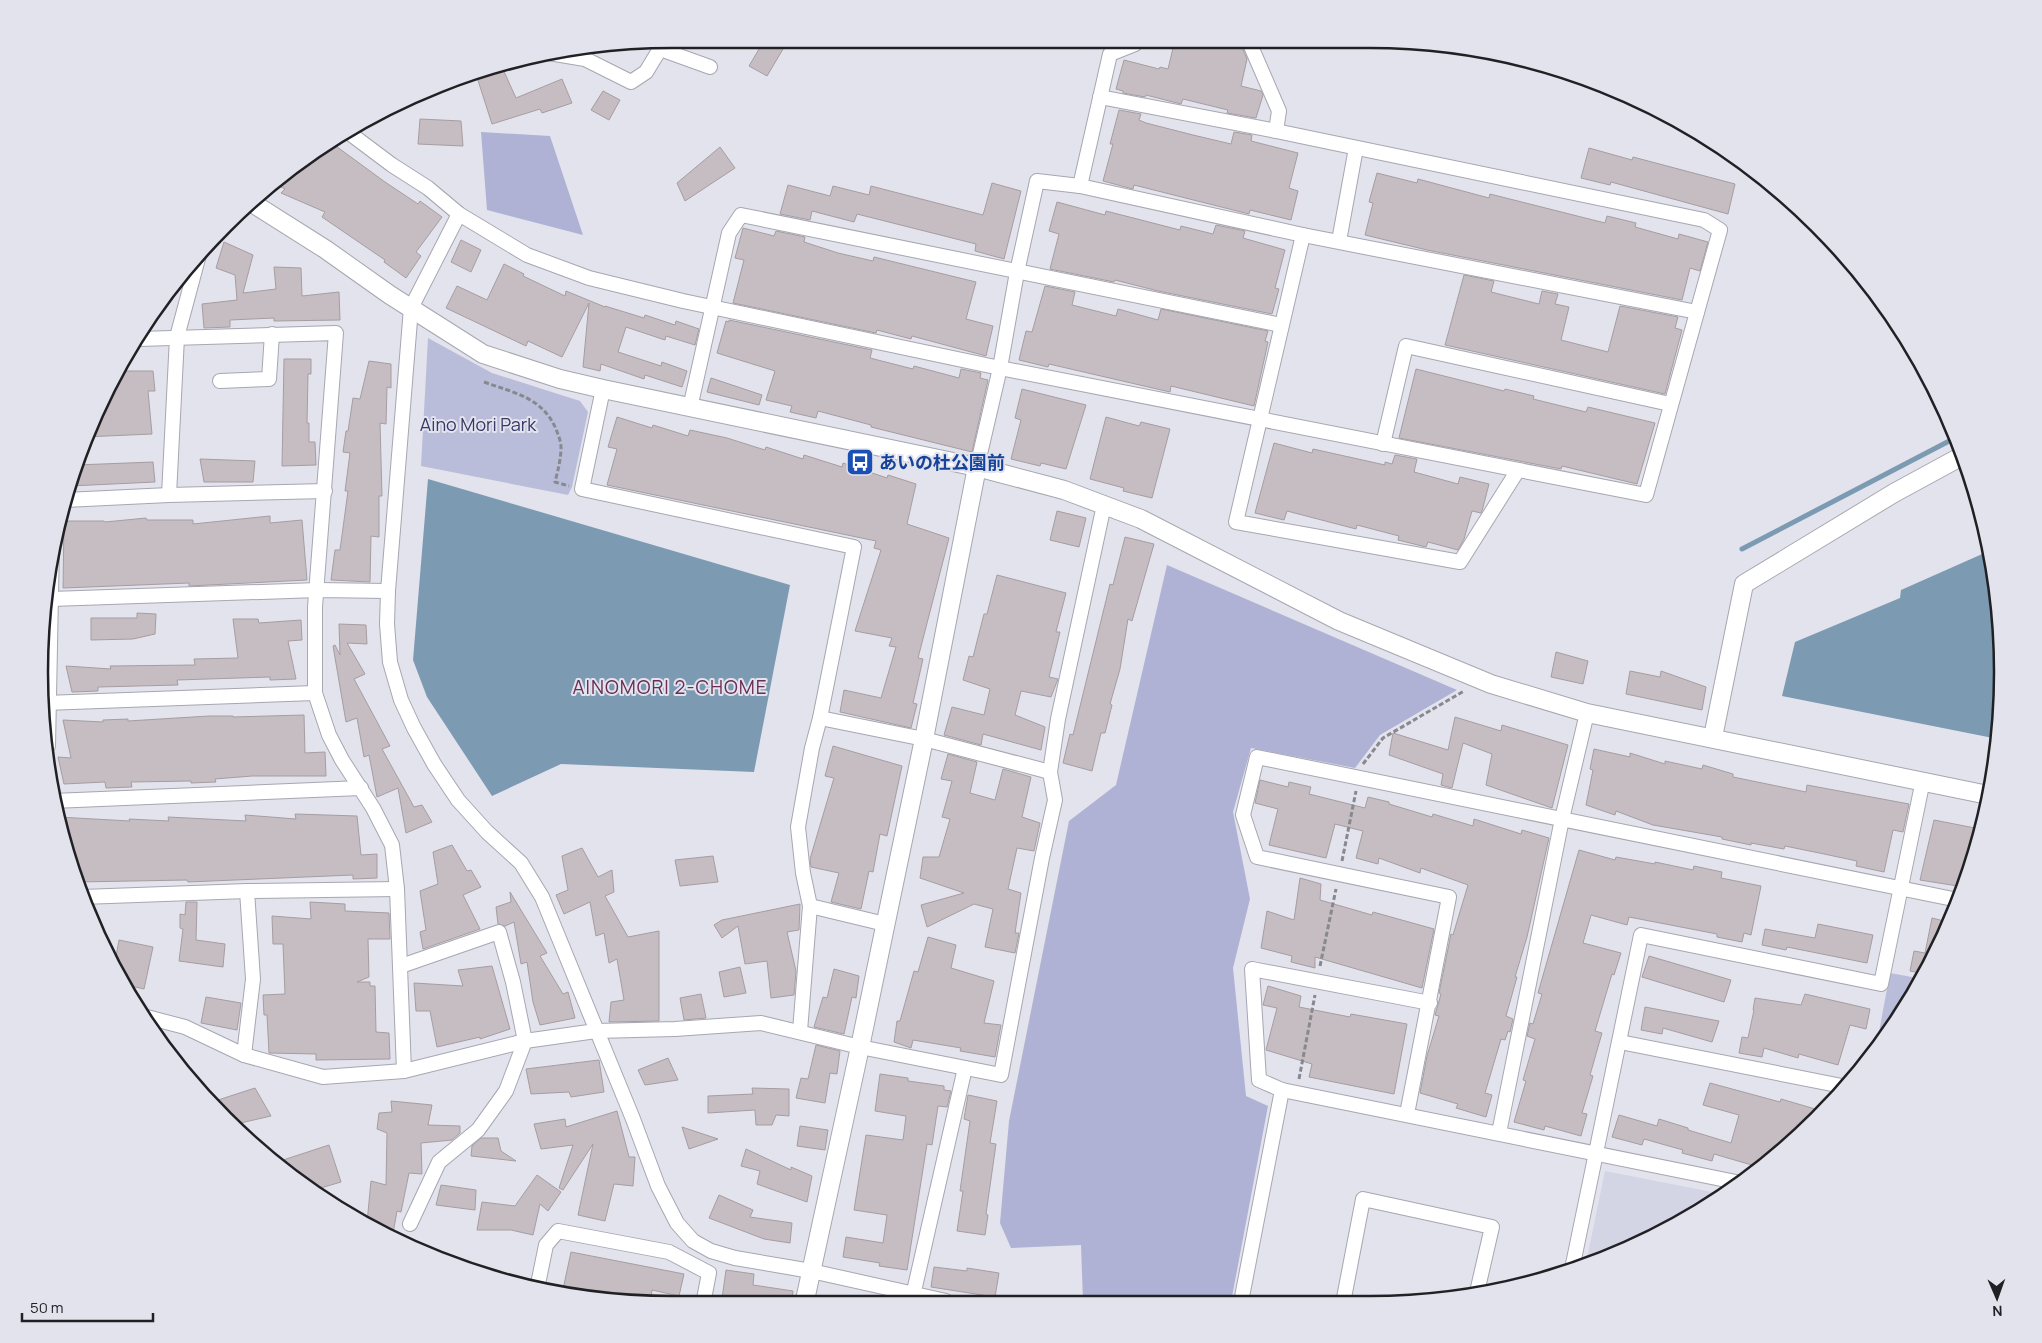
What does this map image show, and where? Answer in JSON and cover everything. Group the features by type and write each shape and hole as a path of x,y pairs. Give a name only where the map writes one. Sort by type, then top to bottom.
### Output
{"street":[{"path":"1080,186 1110,54 1128,47"},
{"path":"1251,47 1279,111 1276,131"},
{"path":"567,56 585,59 631,82 646,72 660,49 710,67"},
{"path":"352,135 392,165 428,188 460,214 527,255 559,268 616,285 1000,368 1646,495 1720,230 1704,220 1276,131 1100,97"},
{"path":"1339,241 1356,148"},
{"path":"806,1296 924,739 977,467 1000,368 1017,272 1037,181 1080,186 1304,235 1697,312"},
{"path":"256,206 482,354 560,379 690,408 977,467 1064,490 1141,519 1338,621 1482,681 1536,699 1587,712 1983,793"},
{"path":"460,214 411,308 388,591 387,624 390,662 401,700 434,764 458,800 487,832 522,863 542,897 633,1119 658,1186 677,1223 693,1241 711,1251 735,1258 811,1271 909,1296"},
{"path":"690,408 729,233 740,215 1281,325"},
{"path":"1304,235 1281,325 1236,522 1460,562 1518,470"},
{"path":"169,495 176,336 194,270"},
{"path":"145,338 336,333 318,590 315,607 315,692 329,736 342,760 361,788 392,845 397,889 404,1071"},
{"path":"220,381 269,379 272,334"},
{"path":"1382,444 1406,346 1670,404"},
{"path":"603,389 582,489 854,547 820,718 812,748 798,827 803,873 810,906 800,1032"},
{"path":"1713,737 1744,584 1894,492 1957,459"},
{"path":"72,500 325,491"},
{"path":"154,1019 185,1027 244,1055 323,1077 404,1071 525,1041 596,1031 675,1029 761,1023 860,1047 1001,1075 1042,858 1055,800 1050,772 1058,719 1104,505"},
{"path":"52,600 318,590 388,591"},
{"path":"48,675 50,617"},
{"path":"49,703 315,692"},
{"path":"1499,1133 1562,819 1587,712"},
{"path":"820,718 924,739 1050,772"},
{"path":"1407,1114 1450,897 1257,857 1243,815 1257,757 1951,899"},
{"path":"1574,1261 1641,935 1881,984 1923,780"},
{"path":"61,801 361,788"},
{"path":"90,897 247,891 397,889"},
{"path":"244,1055 253,979 247,891"},
{"path":"810,906 885,924"},
{"path":"400,966 499,932 525,1041 506,1091 478,1130 439,1162 410,1224"},
{"path":"1430,1003 1252,969 1259,1080 1282,1090 1730,1181"},
{"path":"1620,1042 1838,1085"},
{"path":"913,1296 965,1068"},
{"path":"1242,1296 1282,1090"},
{"path":"1345,1296 1363,1199 1492,1226 1478,1286"},
{"path":"538,1281 546,1245 558,1231 669,1252 709,1273 705,1296"}],"path":[{"path":"484,382 526,397 544,408 562,445 555,482 572,486"},
{"path":"1296,1092 1361,767 1383,738 1482,681"}],"shaded area":[{"path":"481,132 550,136 583,235 487,210"},
{"path":"428,479 790,585 754,772 561,764 492,796 427,697 413,660"},
{"path":"1984,553 1993,631 1994,672 1991,738 1782,696 1795,642 1900,598 1901,590"},
{"path":"1167,565 1457,690 1380,735 1355,768 1251,748 1233,812 1250,899 1233,968 1246,1096 1268,1106 1232,1296 1083,1296 1081,1245 1011,1248 1000,1223 1009,1121 1069,821 1116,785"},
{"path":"1605,1171 1713,1192 1646,1231 1587,1256"}],"green space":[{"name":"Aino Mori Park","path":"428,338 492,373 580,401 588,412 572,487 568,495 421,466"},
{"path":"1890,973 1914,977 1911,984 1879,1033"}],"building":[{"path":"760,47 784,47 767,76 749,66"},
{"path":"1173,47 1242,47 1247,59 1241,86 1261,91 1263,95 1256,118 1227,113 1228,110 1183,99 1181,104 1146,95 1145,97 1123,93 1123,91 1116,89 1124,60 1159,69 1160,67 1168,69"},
{"path":"504,71 516,98 562,79 572,103 542,113 540,109 492,124 478,79"},
{"path":"603,91 620,100 609,120 591,110"},
{"path":"1119,110 1141,114 1139,120 1146,123 1193,135 1231,144 1234,132 1252,135 1251,141 1298,153 1289,188 1298,191 1291,220 1250,210 1249,214 1134,185 1133,189 1103,181 1113,144 1110,144"},
{"path":"420,119 461,121 463,146 418,144"},
{"path":"336,146 385,182 418,204 420,201 442,217 416,252 421,256 406,278 384,262 385,260 322,217 325,212 281,193 285,189 280,186"},
{"path":"720,147 735,168 685,201 677,183"},
{"path":"1589,148 1632,160 1633,157 1735,184 1728,214 1611,182 1610,185 1581,178"},
{"path":"1377,173 1417,183 1418,179 1489,198 1490,194 1605,223 1607,216 1636,223 1635,227 1678,239 1679,234 1708,242 1700,271 1690,268 1682,300 1427,250 1365,235 1373,203 1369,202"},
{"path":"992,183 1021,191 1004,259 975,251 976,244 857,214 854,222 812,211 810,220 780,214 788,185 830,196 833,186 869,195 871,186 983,215"},
{"path":"1057,202 1105,215 1106,211 1180,230 1181,226 1213,234 1216,225 1245,231 1243,238 1285,250 1275,288 1279,289 1272,314 1158,291 1115,280 1114,282 1050,269 1059,234 1049,231"},
{"path":"743,228 774,236 776,231 805,237 804,242 838,253 873,261 874,257 976,282 966,319 993,326 986,356 912,336 911,339 877,330 876,333 733,303 744,260 735,258"},
{"path":"461,240 481,250 471,272 451,262"},
{"path":"224,242 253,255 243,293 276,289 274,267 301,268 302,296 339,292 340,320 274,321 274,318 230,320 230,327 204,328 202,304 237,300 235,275 216,268"},
{"path":"504,264 524,274 523,276 565,296 566,291 605,307 644,318 645,315 675,325 676,321 699,329 695,345 666,336 665,340 626,327 618,352 661,366 662,362 687,371 682,387 645,375 644,379 601,364 600,371 583,367 589,303 562,357 528,341 526,346 446,308 457,286 487,300"},
{"path":"1464,275 1494,281 1491,292 1539,304 1542,291 1558,294 1555,304 1569,307 1561,340 1608,352 1620,306 1678,317 1675,328 1682,330 1665,394 1445,345"},
{"path":"1045,286 1075,292 1072,305 1116,316 1118,309 1158,320 1161,309 1268,331 1265,341 1268,342 1254,406 1171,386 1170,392 1049,364 1048,367 1019,360 1026,331 1032,332"},
{"path":"729,320 872,350 870,358 913,369 914,366 959,378 961,369 981,373 980,378 988,380 972,452 871,427 871,425 818,411 816,418 790,412 792,406 766,400 775,371 717,353 726,321 729,322"},
{"path":"284,359 311,359 311,374 308,374 307,423 309,423 309,442 315,442 316,465 282,466"},
{"path":"369,361 391,364 391,388 387,387 386,424 380,423 382,496 379,496 379,537 371,536 370,582 331,580 335,550 340,550 348,491 345,491 350,453 343,452 346,431 348,431 353,398 360,399"},
{"path":"1416,369 1504,391 1505,389 1534,396 1533,399 1586,412 1588,407 1655,423 1637,484 1562,466 1561,469 1399,438"},
{"path":"125,371 153,371 155,391 148,391 152,434 94,437"},
{"path":"711,378 762,395 759,405 707,392"},
{"path":"1022,389 1086,405 1066,469 1041,463 1040,466 1011,459 1021,420 1015,418"},
{"path":"617,417 652,428 653,425 688,436 690,430 727,438 765,450 766,447 803,459 804,455 842,467 843,463 887,478 888,475 916,484 907,524 949,538 918,658 923,659 913,703 917,704 911,728 840,712 844,690 881,698 896,647 889,646 892,638 855,631 881,550 874,548 876,541 607,485 617,449 608,447"},
{"path":"1106,417 1139,426 1141,422 1170,429 1152,498 1123,491 1124,488 1090,479"},
{"path":"1274,443 1312,453 1313,449 1385,465 1385,462 1392,464 1395,455 1417,459 1414,472 1458,484 1460,477 1489,484 1482,511 1481,513 1472,511 1464,539 1458,550 1428,542 1426,547 1398,540 1399,536 1357,525 1356,529 1287,511 1284,520 1255,513"},
{"path":"200,459 255,461 253,482 204,482"},
{"path":"153,462 155,482 76,486 83,465"},
{"path":"1057,511 1086,518 1079,547 1050,540"},
{"path":"270,516 270,523 302,520 307,580 189,586 189,583 63,588 64,531 66,521 105,522 146,518 147,520 193,520 193,524"},
{"path":"1125,537 1154,544 1132,621 1128,619 1120,669 1110,704 1112,705 1105,733 1101,733 1092,771 1063,763 1070,734 1073,735 1110,584 1113,585"},
{"path":"997,575 1066,593 1056,632 1060,632 1049,677 1058,679 1051,697 1021,691 1015,715 1045,727 1041,750 983,734 981,745 944,735 952,707 984,715 990,689 963,680 969,656 973,657 984,614 987,614"},
{"path":"137,613 156,614 155,634 133,639 91,640 91,618 137,618"},
{"path":"233,619 258,619 259,623 301,620 302,640 288,641 296,679 270,680 270,677 177,680 178,685 98,687 98,691 72,692 66,666 111,669 110,666 195,665 194,659 238,658"},
{"path":"339,624 366,625 367,644 347,643 365,674 354,679 390,746 382,749 414,807 422,805 432,822 406,833 398,788 377,797 369,755 364,757 357,718 346,722 333,646 335,645 340,655"},
{"path":"1556,652 1588,661 1583,684 1551,677"},
{"path":"1630,671 1660,677 1661,671 1706,687 1702,710 1626,694"},
{"path":"304,715 305,753 325,752 326,776 252,776 215,779 216,782 191,783 191,781 131,782 132,787 106,788 105,782 64,784 58,757 71,758 63,720 103,722 103,720 128,719 128,721 209,716"},
{"path":"1455,717 1501,731 1502,725 1568,745 1552,808 1486,785 1492,754 1463,743 1452,788 1441,785 1443,774 1389,755 1393,733 1448,750"},
{"path":"833,746 902,766 887,836 880,834 873,872 869,871 861,909 831,902 839,873 811,867 810,859 834,778 825,776"},
{"path":"1594,749 1630,757 1630,753 1665,764 1665,761 1702,769 1703,765 1733,774 1733,777 1806,792 1807,785 1909,804 1903,832 1893,830 1884,872 1856,866 1857,861 1824,854 1785,846 1784,849 1751,843 1751,845 1722,839 1722,837 1653,825 1616,811 1615,815 1586,805 1593,770 1590,769"},
{"path":"948,754 977,762 970,793 995,800 1003,769 1031,777 1022,817 1040,823 1034,851 1017,848 1008,889 1021,893 1015,933 1019,933 1015,953 985,947 993,909 974,904 927,927 921,905 964,893 920,878 923,857 939,857 950,819 942,817 952,781 941,779"},
{"path":"1260,780 1288,787 1289,782 1311,787 1309,794 1365,808 1368,797 1432,817 1433,814 1473,826 1474,819 1521,834 1522,830 1549,838 1527,937 1506,1016 1513,1019 1510,1032 1508,1031 1505,1040 1501,1039 1485,1093 1492,1095 1486,1117 1456,1108 1458,1104 1420,1093 1427,1056 1439,1016 1435,1015 1441,994 1439,993 1451,934 1453,935 1468,885 1421,868 1420,873 1379,858 1378,864 1356,858 1363,831 1335,824 1326,858 1269,845 1278,809 1255,803"},
{"path":"295,814 357,816 361,855 377,854 377,878 353,879 353,875 188,882 187,880 85,882 65,817 169,821 168,817 246,821 245,815 296,819"},
{"path":"1934,820 1974,828 1956,886 1920,880"},
{"path":"452,845 467,871 471,870 481,887 463,895 480,929 423,949 420,932 426,930 420,891 438,884 433,852"},
{"path":"582,848 598,877 612,870 614,892 605,896 628,937 659,931 659,1021 609,1022 611,1002 624,1000 617,959 609,963 604,933 596,936 590,902 564,914 556,895 568,890 562,856"},
{"path":"1579,850 1615,860 1616,857 1655,864 1655,862 1693,870 1694,866 1722,872 1721,878 1761,886 1751,935 1744,933 1742,942 1717,937 1717,934 1629,917 1627,925 1591,915 1583,943 1621,953 1614,975 1612,974 1595,1031 1602,1033 1590,1075 1593,1076 1582,1113 1587,1114 1581,1136 1545,1126 1544,1130 1514,1122 1526,1081 1523,1080 1535,1039 1527,1036 1530,1023 1533,1024 1542,994 1538,993"},
{"path":"713,856 718,882 680,886 675,860"},
{"path":"1300,878 1321,884 1320,900 1372,915 1373,912 1434,929 1422,988 1315,957 1315,968 1291,962 1292,956 1261,948 1267,911 1294,920"},
{"path":"510,892 547,953 540,956 563,994 568,992 575,1018 540,1025 533,1002 527,962 521,964 514,922 505,926 498,924 496,907 511,902"},
{"path":"186,902 197,902 196,940 225,944 223,967 179,961 183,929 180,928 180,914 185,915"},
{"path":"310,902 345,904 345,911 389,913 390,939 368,939 369,977 357,982 370,982 370,986 375,986 376,1032 389,1033 390,1059 316,1060 316,1054 269,1053 267,1015 264,1015 263,995 285,994 283,944 273,944 272,916 311,919"},
{"path":"800,904 799,930 787,932 796,971 794,995 771,998 767,961 745,964 738,926 722,938 714,925 722,920"},
{"path":"1932,918 1942,921 1917,972 1910,971 1914,951 1925,953"},
{"path":"1818,924 1873,935 1867,963 1787,947 1786,950 1762,945 1765,929 1815,938"},
{"path":"928,937 956,945 951,968 994,981 984,1023 1001,1025 995,1057 960,1051 961,1048 913,1040 911,1048 894,1042 897,1021 900,1021 914,971 918,972"},
{"path":"119,940 153,947 144,989 133,986 116,955"},
{"path":"1649,956 1731,980 1724,1002 1642,977"},
{"path":"492,966 510,1029 480,1039 480,1037 437,1047 430,1011 416,1011 414,983 463,986 458,970"},
{"path":"740,967 746,993 724,997 719,972"},
{"path":"834,969 859,976 856,998 852,997 844,1034 814,1027 823,997 827,998"},
{"path":"1268,986 1301,996 1299,1007 1350,1017 1351,1014 1407,1024 1394,1094 1309,1077 1312,1064 1266,1050 1277,1008 1263,1005"},
{"path":"701,994 706,1018 684,1020 680,998"},
{"path":"1805,994 1870,1009 1866,1029 1850,1025 1838,1065 1799,1054 1798,1058 1764,1048 1762,1057 1739,1053 1742,1037 1748,1038 1755,998 1801,1005"},
{"path":"206,997 241,1003 237,1030 201,1023"},
{"path":"1645,1007 1719,1021 1712,1042 1663,1028 1662,1034 1641,1030"},
{"path":"816,1045 840,1051 837,1074 830,1073 825,1103 796,1098 801,1078 808,1079"},
{"path":"668,1058 678,1080 645,1085 638,1070"},
{"path":"599,1060 604,1092 571,1097 569,1092 531,1094 526,1069"},
{"path":"880,1074 908,1078 908,1081 944,1086 944,1090 951,1091 947,1107 938,1106 932,1145 927,1144 907,1270 879,1266 880,1263 843,1257 846,1237 883,1243 887,1215 854,1210 866,1135 903,1140 906,1116 875,1111"},
{"path":"1710,1083 1780,1102 1781,1099 1816,1109 1782,1141 1752,1165 1714,1154 1712,1161 1682,1153 1683,1150 1644,1139 1642,1145 1612,1137 1619,1115 1657,1126 1659,1119 1731,1143 1739,1115 1703,1105"},
{"path":"255,1088 271,1116 241,1123 218,1100"},
{"path":"752,1088 789,1089 789,1116 776,1115 772,1125 756,1125 755,1110 708,1113 708,1096 753,1094"},
{"path":"968,1095 997,1101 990,1143 996,1144 986,1214 988,1215 985,1235 957,1231 963,1191 960,1191 970,1121 964,1119"},
{"path":"391,1101 432,1105 428,1125 460,1126 460,1133 452,1140 421,1143 422,1174 409,1173 401,1212 397,1211 394,1230 368,1216 371,1181 386,1185 387,1133 377,1129 379,1113 392,1112"},
{"path":"617,1111 629,1157 635,1157 633,1186 614,1184 605,1221 578,1215 593,1144 563,1190 559,1188 573,1145 541,1149 534,1124 565,1119 566,1127"},
{"path":"800,1126 828,1130 825,1150 797,1146"},
{"path":"682,1127 718,1139 689,1149"},
{"path":"481,1138 498,1138 501,1151 516,1161 471,1156 472,1146"},
{"path":"329,1145 341,1182 322,1188 283,1160"},
{"path":"746,1149 791,1170 791,1167 812,1176 807,1202 757,1184 760,1171 741,1166"},
{"path":"537,1175 561,1192 548,1211 540,1204 533,1235 511,1230 477,1230 482,1202 515,1206"},
{"path":"441,1185 476,1190 475,1210 436,1205"},
{"path":"719,1195 753,1210 750,1217 792,1223 790,1243 764,1239 709,1218"},
{"path":"571,1252 684,1274 679,1296 652,1290 651,1295 564,1286"},
{"path":"934,1267 967,1271 967,1268 999,1273 995,1296 931,1287"},
{"path":"726,1270 754,1274 753,1285 793,1291 792,1296 722,1296"}],"waterway":[{"path":"1742,549 1950,441"}],"place":[{"name":"あいの杜公園前","path":"860,462"}],"district":[{"name":"AINOMORI 2-CHOME","path":"670,687"}]}
